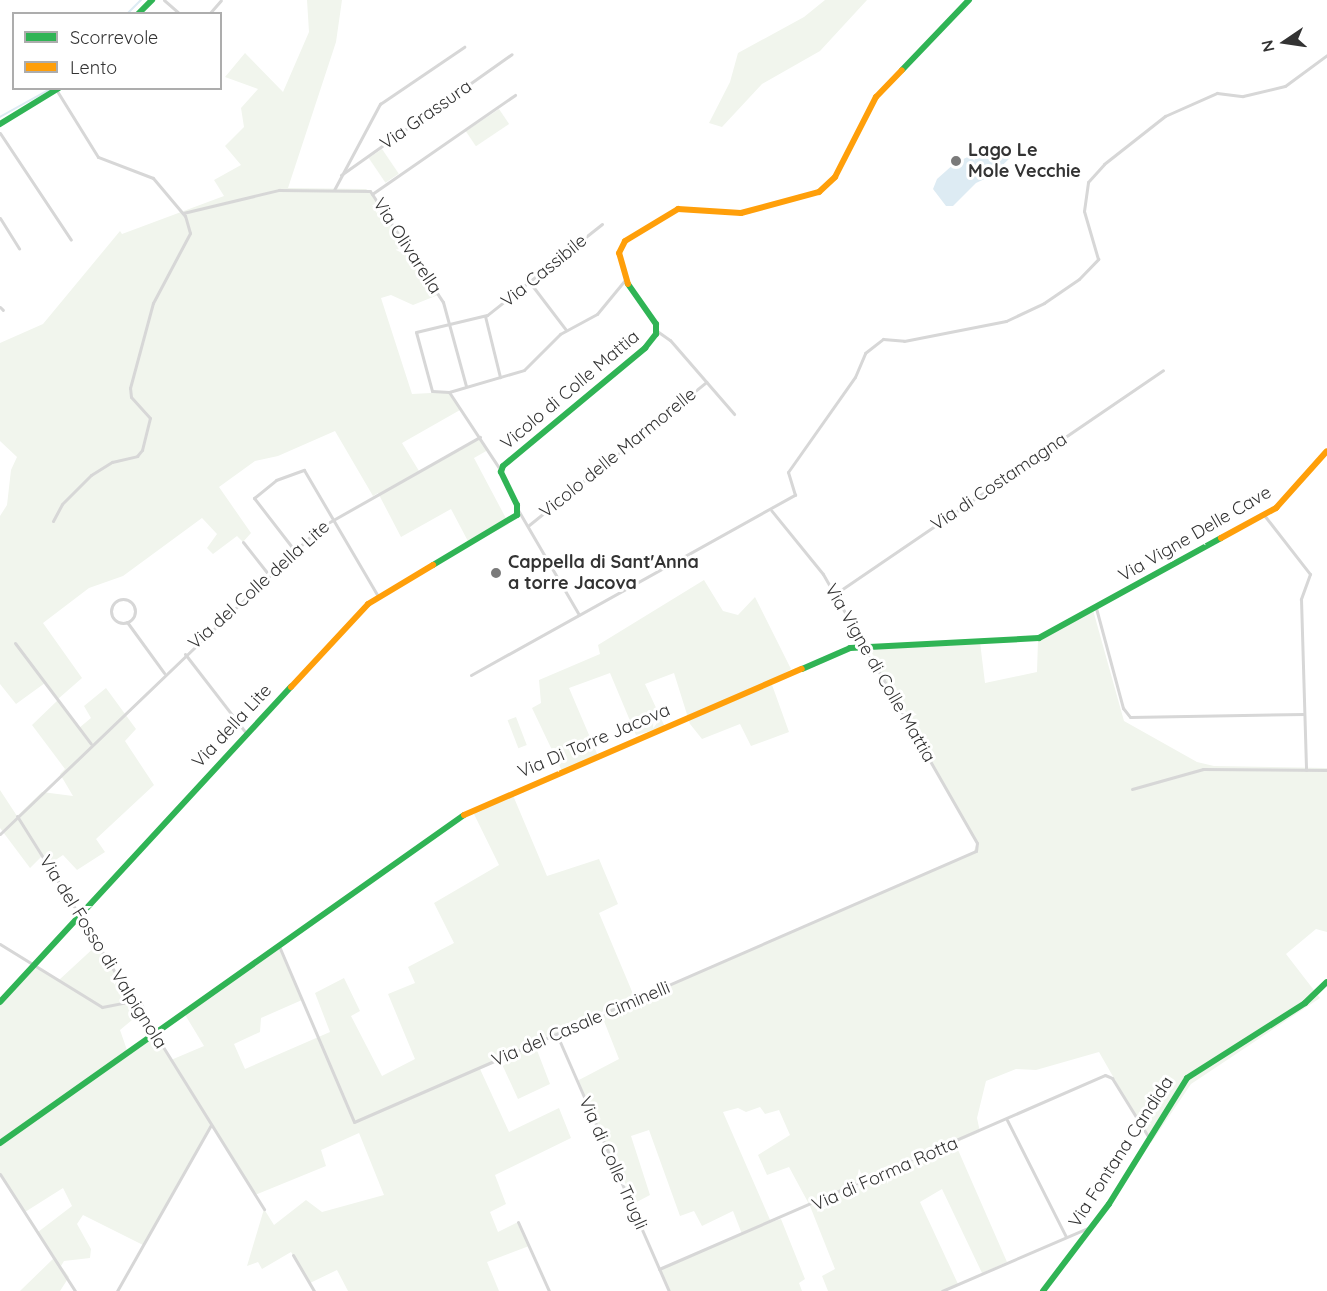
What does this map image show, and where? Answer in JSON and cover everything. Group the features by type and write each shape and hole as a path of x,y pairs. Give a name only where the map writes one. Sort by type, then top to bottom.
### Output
{"street":[{"path":"140,12 152,0"},
{"path":"164,0 178,12"},
{"path":"211,12 221,0"},
{"path":"734,414 657,331 625,280 618,257 621,246 666,214 685,209 751,212 810,197 826,187 836,176 876,97 969,0"},
{"path":"334,190 380,104 464,46"},
{"name":"Via Grassura","path":"341,175 512,54"},
{"path":"471,675 771,510 796,493 788,472 855,377 865,353 882,339 904,341 1011,319 1065,289 1098,259 1084,204 1088,182 1104,164 1179,108 1219,93 1243,96 1285,86 1327,55"},
{"path":"0,124 58,90 100,159 151,176 183,213 189,239 153,303 130,389 132,398 150,417 143,448 137,456 113,462 91,475 61,506 53,521"},
{"path":"372,194 515,95"},
{"path":"0,133 71,240"},
{"name":"Via Olivarella","path":"183,213 270,191 366,189 372,194 443,302 466,386"},
{"path":"0,218 19,248"},
{"name":"Via Cassibile","path":"449,392 432,391 416,332 485,316 530,284 602,224"},
{"path":"579,615 529,525 518,510 501,472 449,392 524,370 566,330 597,314 625,280"},
{"path":"530,284 566,330"},
{"path":"485,316 500,376"},
{"name":"Vicolo di Colle Mattia","path":"501,472 511,458 647,346 657,331"},
{"name":"Via di Costamagna","path":"834,595 1163,370"},
{"name":"Vicolo delle Marmorelle","path":"529,525 706,382"},
{"name":"Via del Colle della Lite","path":"0,834 164,673 295,551 334,518 480,437"},
{"name":"Via Vigne Delle Cave","path":"1095,608 1281,504 1327,451"},
{"path":"295,551 254,498 276,480 304,470 378,596"},
{"name":"Via della Lite","path":"0,1002 346,625 378,596 505,525 518,510"},
{"name":"Via Vigne di Colle Mattia","path":"771,510 819,568 977,843"},
{"path":"1264,515 1310,571 1301,599 1306,770"},
{"path":"243,542 269,575"},
{"path":"124,599 134,606 133,617 127,622 117,622 112,616 110,609 117,600 124,599"},
{"path":"1095,608 1124,708 1130,717 1304,714"},
{"name":"Via Di Torre Jacova","path":"0,1143 472,810 845,650 863,646 1033,640 1095,608"},
{"path":"127,622 164,673"},
{"path":"15,643 91,744"},
{"path":"185,654 246,733"},
{"path":"1132,789 1203,768 1327,770"},
{"name":"Via del Fosso di Valpignola","path":"17,816 134,1001 140,1004 211,1125 264,1209"},
{"name":"Via del Casale Ciminelli","path":"279,945 354,1122 973,853 977,843"},
{"path":"0,944 104,1008 134,1001"},
{"name":"Via Fontana Candida","path":"1042,1291 1095,1225 1150,1140 1174,1095 1192,1074 1305,1003 1327,982"},
{"name":"Via di Colle Trugli","path":"557,1035 669,1291"},
{"name":"Via di Forma Rotta","path":"659,1269 1108,1075 1150,1140"},
{"path":"1007,1120 1066,1237"},
{"path":"117,1291 211,1125"},
{"path":"0,1174 75,1291"},
{"path":"518,1222 549,1291"},
{"path":"942,1291 1095,1225"},
{"path":"293,1255 314,1291"}],"shaded area":[{"path":"307,0 342,0 336,42 288,188 366,189 372,194 438,295 413,305 391,295 381,298 412,394 449,392 460,410 402,443 419,471 480,437 488,450 474,458 509,524 470,545 451,509 401,537 378,493 373,496 335,431 278,456 255,461 219,487 251,533 243,542 237,536 213,554 207,548 217,534 202,518 123,576 89,588 43,623 82,678 58,699 79,728 91,718 84,706 106,688 136,729 125,741 154,785 96,839 105,852 77,870 63,855 48,865 42,856 30,868 0,828 0,790 17,816 42,792 73,796 60,774 65,769 32,725 58,700 45,683 16,704 0,684 0,516 7,505 11,470 17,457 0,441 0,343 43,324 120,231 122,234 224,196 214,180 241,165 225,146 244,127 241,108 258,89 225,77 245,53 283,92 309,32"},
{"path":"825,0 867,0 820,51 762,84 722,127 709,123 730,82 738,53 804,17"},
{"path":"499,109 509,124 476,146 466,131"},
{"name":"Lago Le Mole Vecchie","path":"993,145 1008,149 1010,158 991,176 976,183 953,206 946,206 933,189 937,179 955,163"},
{"path":"382,149 399,174 386,183 369,158"},
{"path":"704,580 723,611 738,615 755,597 791,669 771,682 789,732 751,746 740,724 702,739 690,724 674,673 645,684 665,727 636,735 610,673 569,688 598,756 562,771 532,708 541,703 539,680 600,654 598,645"},
{"path":"1093,610 1124,721 1197,762 1214,766 1327,768 1327,932 1316,929 1286,954 1320,998 1191,1084 1151,1143 1099,1052 1036,1070 1016,1069 986,1081 977,1118 980,1132 955,1143 1007,1262 982,1273 942,1189 920,1202 958,1284 942,1291 828,1291 822,1276 835,1269 810,1206 789,1167 767,1175 758,1155 790,1135 779,1110 765,1114 760,1107 746,1112 738,1108 723,1112 771,1222 781,1219 805,1279 799,1283 802,1291 669,1291 659,1269 742,1234 733,1211 702,1226 694,1211 680,1216 649,1130 631,1136 650,1195 631,1205 577,1081 619,1059 602,1016 535,1045 550,1084 518,1099 500,1060 480,1069 509,1132 559,1108 571,1138 495,1175 506,1204 490,1212 498,1232 518,1222 529,1246 487,1262 499,1291 348,1291 337,1270 310,1283 291,1252 262,1269 258,1262 247,1266 264,1209 274,1225 306,1200 322,1212 384,1195 359,1133 321,1150 326,1166 255,1195 212,1126 143,1245 83,1215 77,1224 91,1249 90,1258 64,1261 61,1266 69,1277 60,1291 20,1291 55,1257 38,1232 72,1206 63,1188 25,1212 0,1174 0,1002 34,964 59,980 98,944 133,1001 144,1010 120,1030 128,1053 157,1033 171,1060 204,1046 184,1013 279,945 302,1000 261,1018 260,1032 234,1044 245,1069 330,1032 315,993 344,978 360,1011 351,1016 382,1076 415,1059 388,994 415,983 408,967 454,943 434,903 499,865 472,810 512,793 547,876 599,859 618,904 599,913 636,1001 973,853 977,843 863,646 980,642 985,683 1037,672 1038,640"},
{"path":"516,717 527,745 518,748 508,720"}],"waterway":[{"path":"129,12 141,0"},
{"path":"0,117 48,90"}],"traffic: fast":[{"path":"140,12 152,0"},
{"path":"902,70 969,0"},
{"path":"0,124 56,90"},
{"path":"433,565 517,515 517,505 501,472 503,466 645,348 656,334 656,324 628,284"},
{"path":"802,669 850,648 1039,638 1221,538"},
{"path":"0,1002 291,687"},
{"path":"0,1143 464,815"},
{"path":"1043,1291 1109,1204 1187,1078 1305,1003 1327,982"}],"traffic: slow":[{"path":"628,284 619,253 625,241 678,209 741,213 819,192 835,177 876,97 902,70"},
{"path":"1221,538 1276,508 1327,451"},
{"path":"291,687 368,604 433,565"},
{"path":"464,815 802,669"}],"place":[{"name":"Lago Le Mole Vecchie","path":"956,161"},
{"name":"Cappella di Sant'Anna a torre Jacova","path":"496,573"}]}
